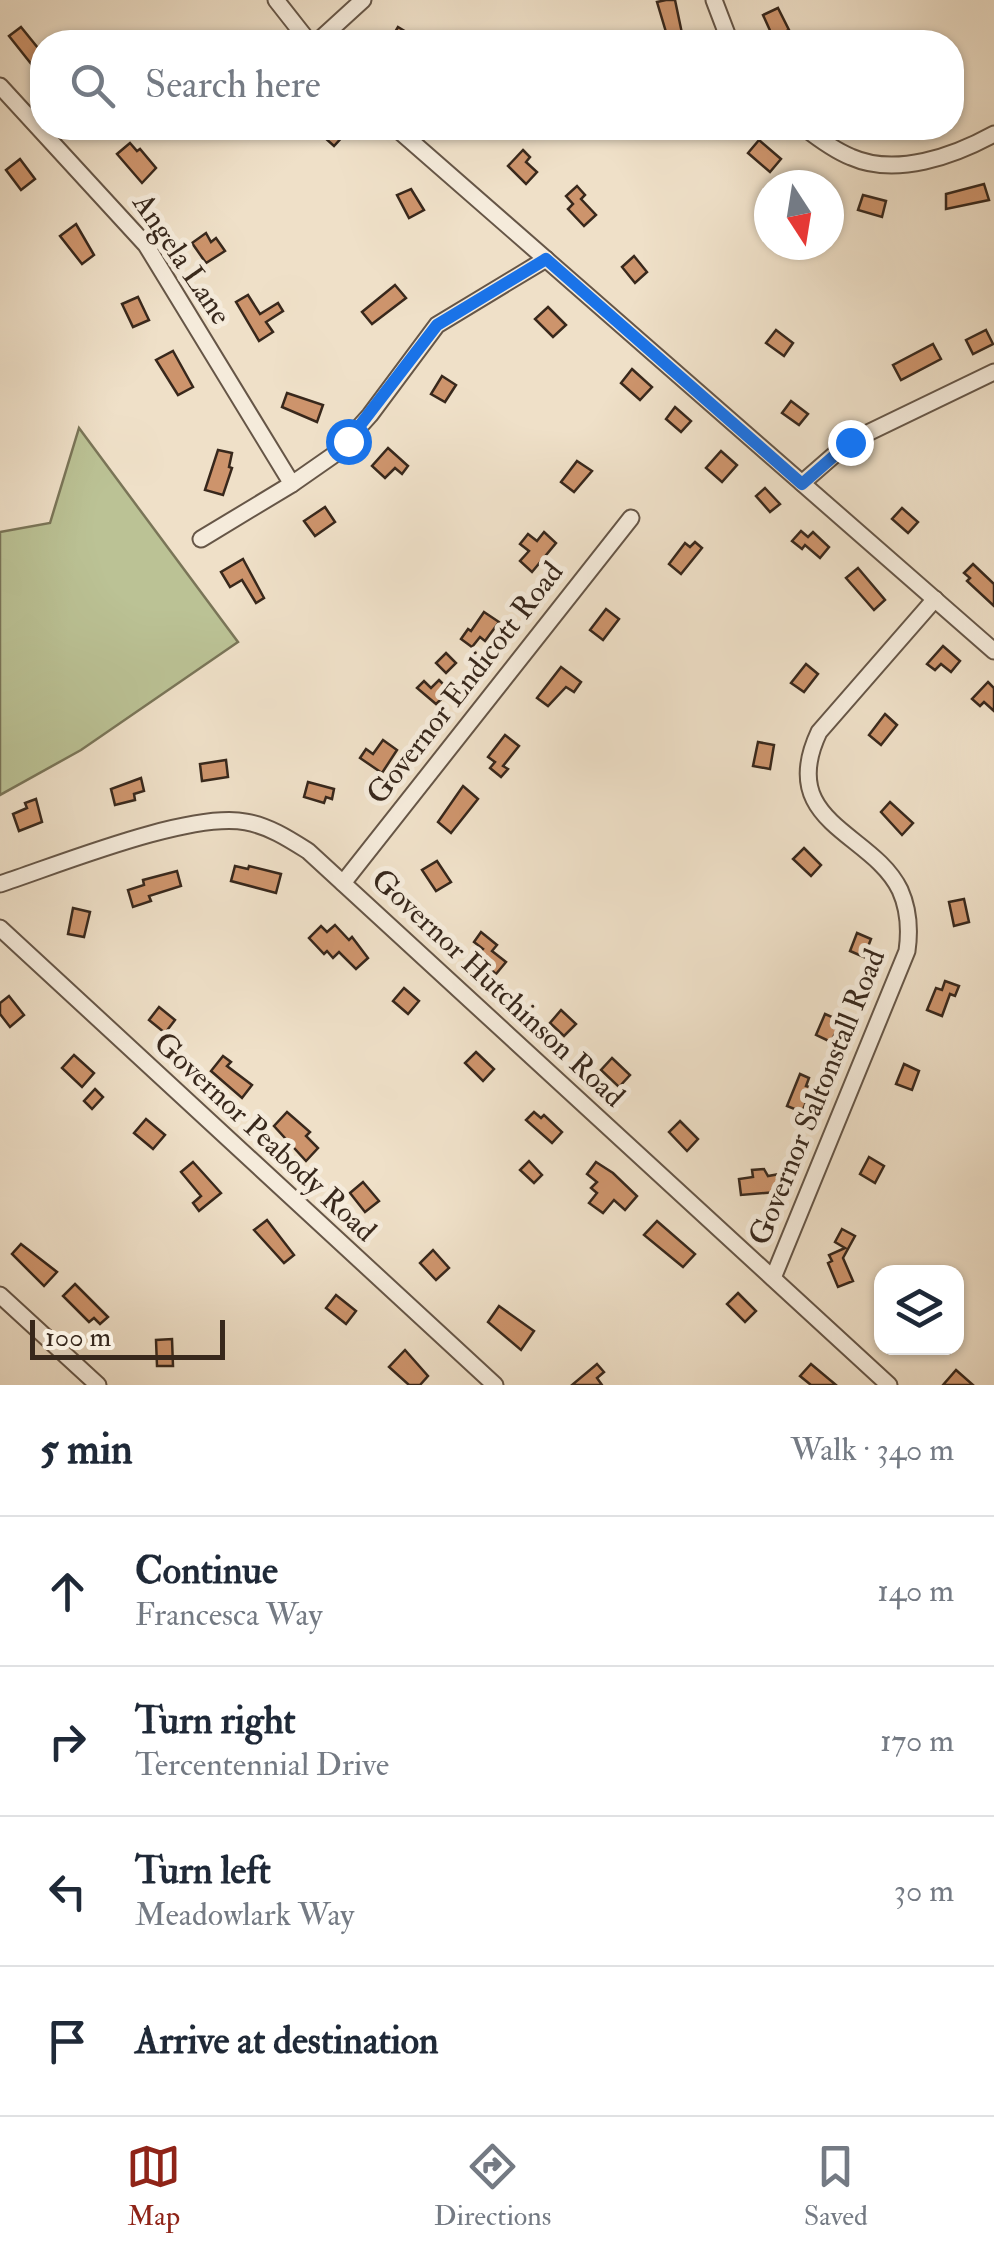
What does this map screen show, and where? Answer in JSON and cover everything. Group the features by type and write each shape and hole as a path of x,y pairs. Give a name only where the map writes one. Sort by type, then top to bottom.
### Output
{"street":[{"path":"276,0 300,30"},
{"path":"330,30 363,0"},
{"path":"714,0 725,30"},
{"name":"Angela Lane","path":"0,86 30,119"},
{"path":"821,140 855,160 921,162 994,134"},
{"name":"Angela Lane","path":"50,140 146,245 292,484"},
{"path":"410,140 994,651"},
{"path":"202,539 292,484 348,441 437,325 546,259"},
{"path":"802,484 850,442 994,372"},
{"name":"Governor Endicott Road","path":"343,883 631,518"},
{"name":"Governor Saltonstall Road","path":"772,1278 907,952 910,930 899,890 888,872 832,825 817,806 808,768 811,749 819,732 934,599"},
{"name":"Governor Hutchinson Road","path":"0,884 212,820 246,822 279,833 308,851 889,1385"},
{"name":"Governor Peabody Road","path":"0,928 495,1385"},
{"path":"0,1295 98,1385"}],"green space":[{"path":"79,428 238,642 81,750 0,795 0,532 50,523"}],"building":[{"path":"675,0 681,30 665,30 657,2"},
{"path":"778,8 789,30 770,30 763,15"},
{"path":"21,27 30,38 30,62 9,36"},
{"path":"759,140 781,159 768,170 748,153"},
{"path":"130,143 156,168 142,183 117,154"},
{"path":"523,150 530,157 526,162 537,172 526,184 508,166"},
{"path":"20,159 35,179 21,190 6,170"},
{"path":"984,184 989,200 946,209 946,194"},
{"path":"577,186 585,195 581,199 596,215 584,226 568,209 573,204 566,196"},
{"path":"411,189 424,210 409,218 397,195"},
{"path":"863,195 886,201 882,217 858,210"},
{"path":"76,224 94,255 82,264 60,236"},
{"path":"206,233 211,242 216,238 225,251 206,263 192,243"},
{"path":"634,256 647,272 635,283 622,267"},
{"path":"395,285 406,298 372,324 362,312"},
{"path":"248,295 260,314 278,303 283,311 266,322 273,332 259,341 236,302"},
{"path":"138,297 149,320 133,327 122,304"},
{"path":"548,307 566,325 553,337 535,319"},
{"path":"776,330 793,343 784,356 766,343"},
{"path":"986,330 993,344 973,354 966,340"},
{"path":"933,344 941,359 901,380 893,365"},
{"path":"173,351 193,387 178,395 156,360"},
{"path":"632,369 652,387 640,400 621,383"},
{"path":"442,376 456,385 445,402 431,394"},
{"path":"287,393 323,405 317,422 282,407"},
{"path":"791,401 808,414 799,425 782,413"},
{"path":"675,407 691,421 681,432 666,419"},
{"path":"388,448 408,466 402,474 395,468 385,478 372,466"},
{"path":"218,450 232,453 232,468 223,495 205,490"},
{"path":"721,451 737,465 722,482 706,468"},
{"path":"577,461 592,471 574,492 561,482"},
{"path":"765,488 780,504 770,512 756,496"},
{"path":"325,507 335,522 315,536 304,521"},
{"path":"902,508 918,522 908,533 892,519"},
{"path":"801,531 808,537 813,532 829,547 820,558 805,545 802,549 792,541"},
{"path":"544,532 556,543 532,572 520,561 529,551 520,544 528,534 537,541"},
{"path":"695,542 702,548 681,574 669,564 685,543 690,547"},
{"path":"243,559 264,598 256,603 242,580 230,587 221,572"},
{"path":"973,564 994,584 994,606 967,581 970,578 964,573"},
{"path":"858,568 885,600 874,610 846,578"},
{"path":"606,609 619,619 603,640 590,630"},
{"path":"484,612 499,622 485,641 480,637 472,647 461,639"},
{"path":"943,646 960,661 951,672 941,664 935,670 927,664"},
{"path":"446,653 456,663 446,673 436,663"},
{"path":"806,664 818,674 804,692 791,683"},
{"path":"561,667 581,682 574,692 566,687 548,706 537,698"},
{"path":"439,680 450,691 436,704 417,688 424,681 431,688"},
{"path":"988,682 994,688 994,711 984,702 980,706 972,699"},
{"path":"885,714 897,725 881,745 869,735"},
{"path":"505,735 519,746 503,766 508,769 501,777 490,768 495,762 488,757"},
{"path":"383,740 397,750 382,773 360,758 366,749 373,754"},
{"path":"758,742 774,745 770,769 753,766"},
{"path":"226,760 228,777 202,781 200,764"},
{"path":"141,778 144,791 134,794 135,800 115,805 111,789"},
{"path":"308,782 334,789 332,799 326,797 324,803 304,797"},
{"path":"463,786 478,799 451,833 438,822"},
{"path":"36,799 42,822 19,831 13,814"},
{"path":"890,802 913,823 902,835 881,812"},
{"path":"804,848 821,865 811,876 793,859"},
{"path":"437,861 451,882 436,891 422,870"},
{"path":"235,866 281,874 276,893 231,881"},
{"path":"177,871 181,886 149,896 151,901 133,907 128,890 144,885 143,880"},
{"path":"964,899 969,922 954,926 949,902"},
{"path":"73,908 90,912 84,937 68,934"},
{"path":"335,925 349,940 352,937 368,958 356,969 339,952 333,958 327,951 324,954 309,938 321,926 327,932"},
{"path":"481,932 497,945 492,951 506,962 496,974 476,957 483,949 474,942"},
{"path":"857,933 871,939 864,957 850,951"},
{"path":"945,981 959,986 955,996 950,994 942,1016 927,1010 936,988 942,990"},
{"path":"404,988 419,1001 408,1014 393,1001"},
{"path":"9,996 24,1015 10,1027 0,1014 0,1003"},
{"path":"159,1007 175,1020 165,1033 149,1020"},
{"path":"561,1010 576,1024 564,1036 550,1023"},
{"path":"825,1014 841,1021 831,1042 816,1035"},
{"path":"476,1052 494,1069 483,1081 465,1063"},
{"path":"74,1055 94,1073 82,1087 62,1068"},
{"path":"223,1056 231,1062 227,1066 252,1085 242,1098 211,1071"},
{"path":"612,1058 630,1075 619,1087 601,1070"},
{"path":"904,1064 919,1071 912,1090 896,1084"},
{"path":"800,1074 809,1078 806,1086 812,1088 802,1112 787,1106"},
{"path":"95,1089 103,1097 92,1109 84,1101"},
{"path":"287,1112 310,1132 306,1136 318,1148 306,1161 274,1126"},
{"path":"534,1112 541,1118 544,1115 562,1132 552,1143 526,1120"},
{"path":"146,1119 165,1135 153,1149 134,1133"},
{"path":"680,1121 698,1139 687,1151 669,1132"},
{"path":"869,1157 884,1166 875,1183 860,1174"},
{"path":"529,1161 542,1175 534,1183 520,1170"},
{"path":"193,1162 221,1193 199,1211 193,1203 201,1196 181,1172"},
{"path":"596,1162 637,1196 625,1210 614,1200 603,1213 589,1203 597,1193 591,1188 597,1182 587,1174"},
{"path":"764,1169 768,1176 785,1173 788,1191 741,1195 739,1179 753,1177 752,1170"},
{"path":"363,1182 379,1201 365,1212 350,1193"},
{"path":"267,1220 294,1255 284,1263 254,1230"},
{"path":"657,1221 695,1254 683,1267 644,1235"},
{"path":"842,1229 855,1236 843,1258 853,1281 838,1287 828,1263 832,1261 829,1255 845,1248 835,1242"},
{"path":"21,1244 57,1272 44,1286 12,1254"},
{"path":"433,1250 449,1268 436,1280 420,1263"},
{"path":"75,1284 108,1317 100,1324 94,1318 89,1322 63,1296"},
{"path":"738,1293 756,1311 745,1322 727,1304"},
{"path":"336,1295 356,1311 346,1324 326,1308"},
{"path":"499,1306 534,1331 521,1350 488,1322"},
{"path":"172,1339 173,1366 157,1366 156,1340"},
{"path":"405,1350 428,1376 420,1385 409,1385 389,1367"},
{"path":"597,1364 604,1372 597,1378 602,1385 572,1385"},
{"path":"811,1364 836,1385 811,1385 800,1376"},
{"path":"956,1370 973,1385 943,1385"}],"route":[{"path":"348,441 437,325 546,259 802,484 850,442"}]}
